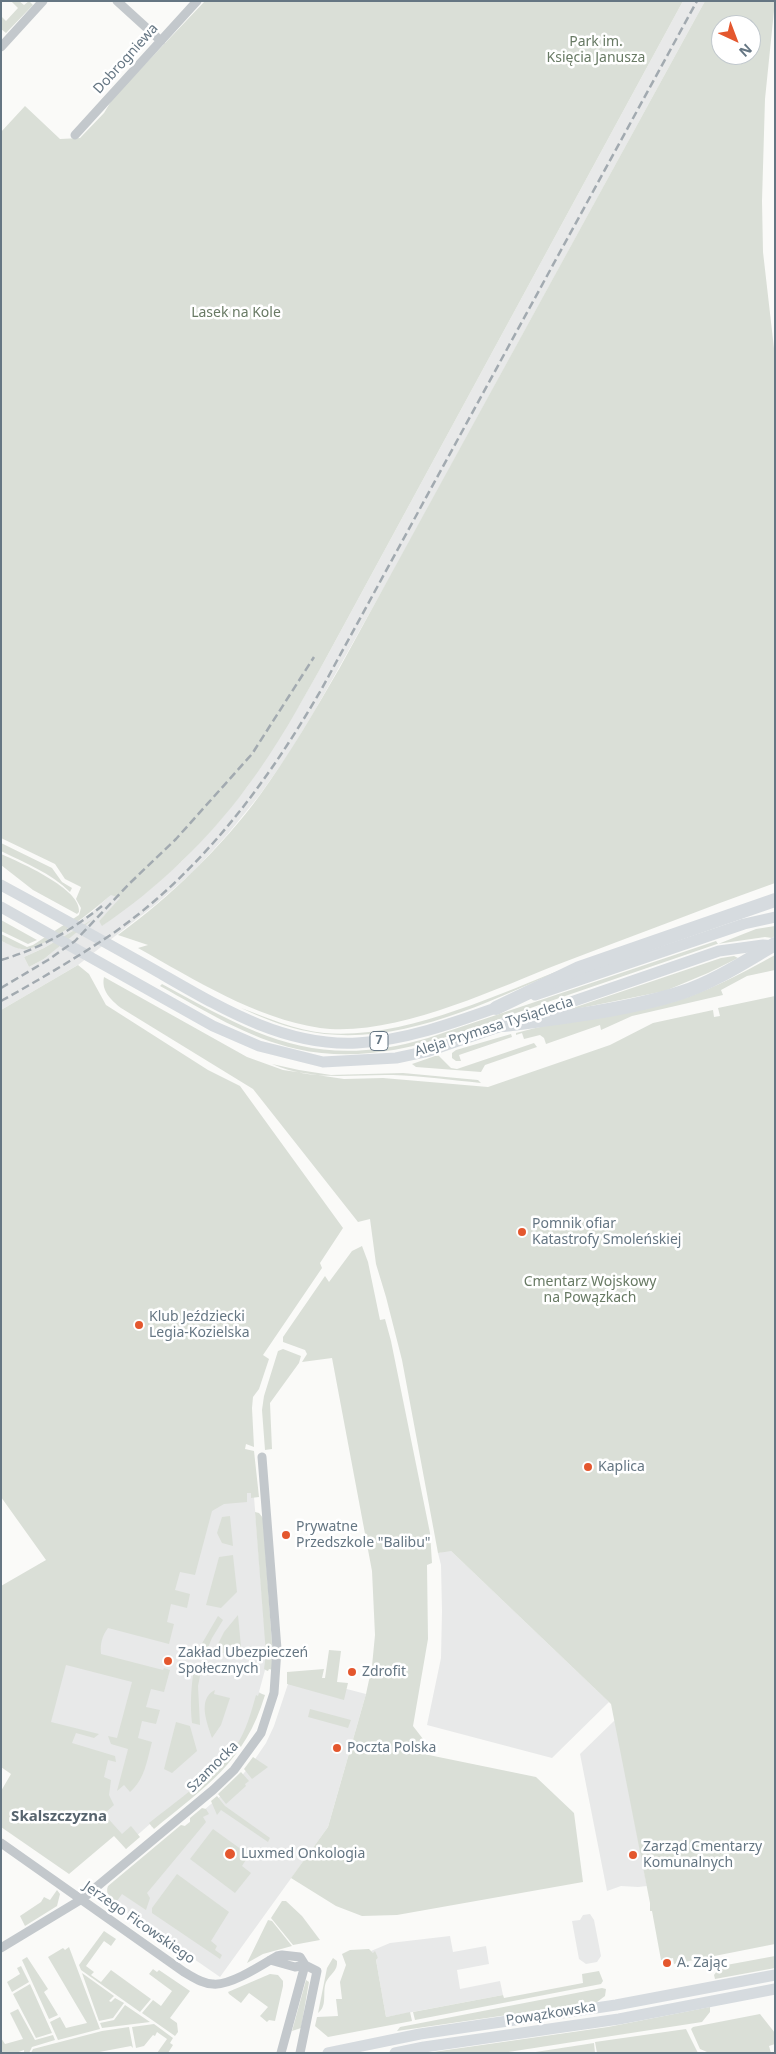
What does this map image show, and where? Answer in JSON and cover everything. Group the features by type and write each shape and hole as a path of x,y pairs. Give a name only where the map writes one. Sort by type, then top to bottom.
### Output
{"highway":[{"path":"496,1008 579,968 775,900"},
{"path":"504,1025 558,1018 642,1002 681,992 716,977 775,945"}],"main road":[{"name":"Aleja Prymasa Tysiąclecia","path":"1,885 221,1007 259,1025 295,1037 315,1041 357,1043 410,1035 496,1008 744,924 775,917"},
{"name":"Aleja Prymasa Tysiąclecia","path":"1,907 213,1026 259,1046 323,1062 396,1058 420,1053 719,951 763,944 775,945"},
{"name":"Powązkowska","path":"328,2053 420,2034 625,2003 775,1974"},
{"name":"Powązkowska","path":"395,2053 424,2047 619,2019 775,1989"}],"street":[{"path":"1,47 43,1"},
{"path":"117,1 161,41"},
{"name":"Dobrogniewa","path":"75,135 197,1"},
{"name":"Szamocka","path":"1,1948 82,1899 213,1790 234,1770 261,1733 274,1693 277,1657 268,1508 262,1457"},
{"name":"Jerzego Ficowskiego","path":"1,1843 184,1972 208,1984 227,1983 270,1960 296,1967 305,1965 317,1971 300,2053"},
{"path":"281,2053 305,1965"}],"shaded area":[{"path":"683,1 705,1 391,575 288,755 259,796 193,872 155,905 78,965 1,1010 1,941 21,949 28,949 66,930 93,911 115,891 121,898 99,921 103,925 148,891 182,861 217,824 247,787 300,704","holes":["88,922 44,959 29,967 24,957 44,948"]},
{"path":"214,1441 259,1497 254,1497 268,1671 265,1670 259,1692 262,1694 255,1717 228,1762 152,1827 150,1824 134,1838 126,1849 96,1813 1,1684"},
{"path":"450,1550 609,1702 552,1758 427,1725 441,1658 441,1565 438,1553"},
{"name":"Luxmed Onkologia","path":"288,1684 339,1687 366,1694 328,1827 220,1977 113,1903 112,1887 235,1784 266,1743 274,1726"},
{"path":"615,1720 647,1886 621,1886 607,1891 580,1754"},
{"path":"590,1914 594,1920 601,1956 597,1962 586,1964 579,1959 572,1921 580,1920 583,1915"},
{"path":"450,1936 453,1952 486,1946 489,1964 457,1970 460,1989 500,1981 503,1995 386,2017 376,1960 378,1958 371,1951 390,1943"}],"green space":[{"path":"11,1 19,1 24,5 29,1 33,5 6,33 1,29 1,16 6,21 18,8"},
{"name":"Lasek na Kole","path":"205,1 683,1 325,660 288,725 258,772 232,807 198,845 162,880 122,912 102,926 99,921 120,898 111,895 60,934 38,946 21,949 1,941 1,934 27,947 33,945 79,915 81,908 76,899 81,887 65,879 55,864 1,838 1,132 25,106 60,139 80,138 104,113 113,98"},
{"path":"705,1 775,1 765,99 762,201 763,252 775,357 775,883 473,998 409,1019 378,1026 348,1029 320,1028 272,1016 203,985 138,948 148,945 118,935 176,888 229,834 271,780 311,717"},
{"path":"1,843 52,868 62,882 72,888 70,892 46,874 1,851"},
{"path":"1,854 48,877 71,894 77,903 79,912 77,914 33,890 1,865"},
{"path":"93,919 44,959 29,967 24,957 44,948"},
{"path":"1,920 37,940 28,944 1,931"},
{"path":"775,926 775,936 772,938 765,937 719,944 756,929"},
{"path":"716,941 718,944 450,1036 390,1051 359,1054 328,1054 297,1049 261,1038 243,1031 160,986 162,984 196,1003 259,1033 289,1043 320,1049 353,1051 389,1047 428,1038"},
{"path":"775,955 775,970 747,976 721,990 723,995 632,1016 601,1030 600,1025 546,1044 544,1038 540,1035 524,1039 522,1033 516,1035 516,1033 551,1025 674,1002 719,984"},
{"path":"734,956 738,958 665,991 561,1012 721,958"},
{"name":"Klub Jeździecki Legia-Kozielska","path":"78,965 89,974 106,1005 208,1070 240,1086 343,1228 320,1263 322,1268 263,1355 269,1359 259,1389 253,1397 254,1447 246,1444 245,1449 254,1451 259,1497 251,1498 251,1493 247,1493 247,1502 224,1504 212,1511 195,1575 180,1572 175,1590 190,1594 187,1608 171,1604 167,1622 174,1624 169,1644 108,1628 103,1637 101,1654 163,1670 164,1668 170,1670 164,1692 151,1689 146,1707 160,1710 156,1724 142,1721 138,1738 152,1742 142,1775 130,1792 124,1785 117,1791 128,1749 111,1744 108,1736 117,1738 132,1682 66,1665 51,1722 99,1734 94,1738 76,1733 72,1743 115,1756 116,1762 108,1760 104,1777 111,1780 109,1795 114,1805 104,1814 122,1834 131,1826 140,1837 126,1849 114,1836 69,1874 1,1827 1,1791 11,1774 1,1767 1,1586 46,1560 1,1497 1,1010"},
{"path":"568,967 505,995 438,1020 404,1029 370,1034 336,1035 301,1030 285,1026 241,1008 282,1023 324,1033 385,1030 416,1023 480,1002"},
{"name":"Cmentarz Wojskowy na Powązkach","path":"104,977 247,1057 283,1070 344,1079 383,1078 488,1087 610,1045 653,1023 713,1010 714,1017 720,1016 718,1008 775,996 775,1944 674,1964 673,1958 661,1960 611,1704 451,1551 438,1553 402,1360 376,1264 370,1219 358,1222 253,1089 121,1008 105,991"},
{"path":"511,1034 512,1037 459,1055 461,1061 456,1061 452,1058 452,1053 456,1050"},
{"path":"534,1043 537,1047 485,1065 481,1072 416,1067 412,1064 438,1055 451,1068 457,1069"},
{"path":"272,1064 331,1075 403,1073 478,1080 481,1083 404,1076 317,1075 287,1070"},
{"path":"362,1246 368,1262 380,1320 385,1319 391,1341 430,1533 432,1563 427,1565 428,1639 413,1726 423,1739 419,1753 536,1777 574,1813 583,1882 397,1915 362,1916 336,1906 291,1878 328,1827 366,1694 372,1666 375,1635 372,1571 332,1358 302,1362 307,1354 305,1350 283,1342 283,1337 325,1276 329,1282 352,1251"},
{"path":"283,1349 301,1356 299,1363 270,1403 272,1449 265,1450 262,1410 264,1396 278,1351"},
{"path":"255,1512 259,1513 263,1518 273,1657 273,1670 269,1669 268,1671 264,1669 266,1654"},
{"path":"230,1516 233,1546 222,1543 217,1533 222,1517"},
{"path":"233,1555 237,1592 221,1608 206,1605 219,1557"},
{"path":"238,1615 241,1647 224,1649 224,1653 213,1654 224,1632"},
{"path":"218,1616 223,1620 212,1638 203,1659 197,1658 199,1653 197,1652"},
{"path":"329,1650 341,1651 337,1682 348,1683 344,1700 287,1684 287,1672 324,1669 322,1678 325,1678"},
{"path":"194,1669 201,1671 198,1686 200,1725 192,1723 191,1696"},
{"path":"215,1690 214,1694 230,1698 221,1725 212,1738 206,1719 205,1705 209,1694"},
{"path":"259,1693 265,1695 257,1718 235,1756 206,1786 154,1829 149,1823 207,1777 236,1746 245,1728 256,1695 258,1696"},
{"path":"310,1709 351,1720 348,1728 308,1717"},
{"path":"176,1722 190,1726 197,1751 172,1773 164,1769"},
{"path":"253,1757 268,1767 252,1779 244,1769"},
{"path":"241,1772 249,1781 226,1804 218,1794"},
{"path":"217,1796 225,1806 270,1838 268,1842 221,1810 217,1815 211,1801"},
{"path":"202,1808 206,1809 209,1814 203,1817 206,1822 147,1893 150,1898 146,1910 122,1894 115,1904 108,1894 108,1886 181,1825 185,1826 190,1822 190,1818"},
{"path":"213,1829 249,1855 242,1866 251,1873 235,1893 190,1859"},
{"path":"177,1874 229,1912 211,1941 217,1946 215,1950 222,1955 220,1959 152,1913 152,1908"},
{"path":"57,1890 60,1894 57,1906 25,1926 20,1916 41,1902 44,1897 50,1900"},
{"path":"282,1901 286,1901 302,1916 320,1940 293,1945 271,1918"},
{"path":"268,1920 272,1921 292,1946 263,1954 247,1963"},
{"path":"104,1931 116,1939 111,1946 104,1941 86,1966 94,1972 91,1975 101,1982 111,1970 151,1999 140,2012 81,1970 79,1965"},
{"path":"69,1947 100,2029 58,2040 50,2022 60,2017 66,2028 87,2023 48,1957 63,1948 65,1950"},
{"path":"369,1949 373,1953 375,1951 378,1958 376,1960 386,2017 410,2012 412,2021 328,2037 315,2026 317,2017 338,2016 336,1999 342,1999 340,1982 346,1965 342,1954 350,1950"},
{"path":"775,1956 775,1968 715,1979 714,1975 721,1966"},
{"path":"27,1957 48,1989 44,1992 58,2015 49,2019 22,1960"},
{"path":"333,1958 337,1961 336,1967 326,1982 323,2007 318,2013 327,1968"},
{"path":"21,1966 29,1982 12,1992 7,1982 20,1974 17,1968"},
{"path":"153,1969 157,1972 159,1970 190,1991 170,2018 177,2023 178,2032 175,2036 142,2013 153,2000 161,2006 172,1991 149,1974"},
{"path":"599,1971 603,1981 601,1984 415,2020 413,2012 503,1995 504,1998 583,1983 582,1974"},
{"path":"82,1973 114,1996 109,2001 111,2002 115,1998 124,2003 113,2018 99,2021"},
{"path":"270,1974 278,1975 283,1981 283,1986 275,2021 269,2020 267,2022 260,2016 268,2007 249,1993 241,2003 228,1992"},
{"path":"306,1980 309,1982 301,2028 292,2031"},
{"path":"30,1984 52,2033 36,2038 13,1994"},
{"path":"602,1988 606,1989 605,1996 597,2002 397,2031 400,2027"},
{"path":"125,2005 150,2022 102,2028 100,2023 114,2020"},
{"path":"710,2007 710,2012 702,2022 502,2053 426,2053 608,2027"},
{"path":"18,2009 35,2040 53,2035 55,2040 32,2047 29,2053 24,2053 24,2050 16,2053 1,2053 1,2038 5,2044 23,2039 10,2013"},
{"path":"760,2014 775,2033 775,2044 769,2046 771,2053 707,2052 700,2049 691,2029 693,2027"},
{"path":"154,2024 173,2038 170,2043 173,2045 168,2053 157,2053 167,2039 157,2032 144,2046 136,2048 132,2027"},
{"path":"129,2027 133,2048 131,2046 94,2053 31,2053 33,2049 102,2031"},
{"path":"686,2029 698,2053 597,2053 595,2042"},
{"path":"594,2043 595,2053 529,2053"}],"railway":[{"path":"1,1001 85,952 145,909 203,854 230,823 278,758 321,690 697,1"},
{"path":"1,988 48,960 75,941 130,883 176,839 252,754 314,657"},
{"path":"1,960 41,945 102,906"}],"place":[{"name":"Pomnik ofiar Katastrofy Smoleńskiej","path":"522,1232"},
{"name":"Klub Jeździecki Legia-Kozielska","path":"139,1325"},
{"name":"Kaplica","path":"588,1467"},
{"name":"Prywatne Przedszkole \"Balibu\"","path":"286,1535"},
{"name":"Zakład Ubezpieczeń Społecznych","path":"168,1661"},
{"name":"Zdrofit","path":"352,1672"},
{"name":"Poczta Polska","path":"337,1748"},
{"name":"Luxmed Onkologia","path":"230,1854"},
{"name":"Zarząd Cmentarzy Komunalnych","path":"633,1855"},
{"name":"A. Zając","path":"667,1963"}],"district":[{"name":"Skalszczyzna","path":"59,1817"}],"park label":[{"name":"Park im. Księcia Janusza","path":"596,50"}]}
